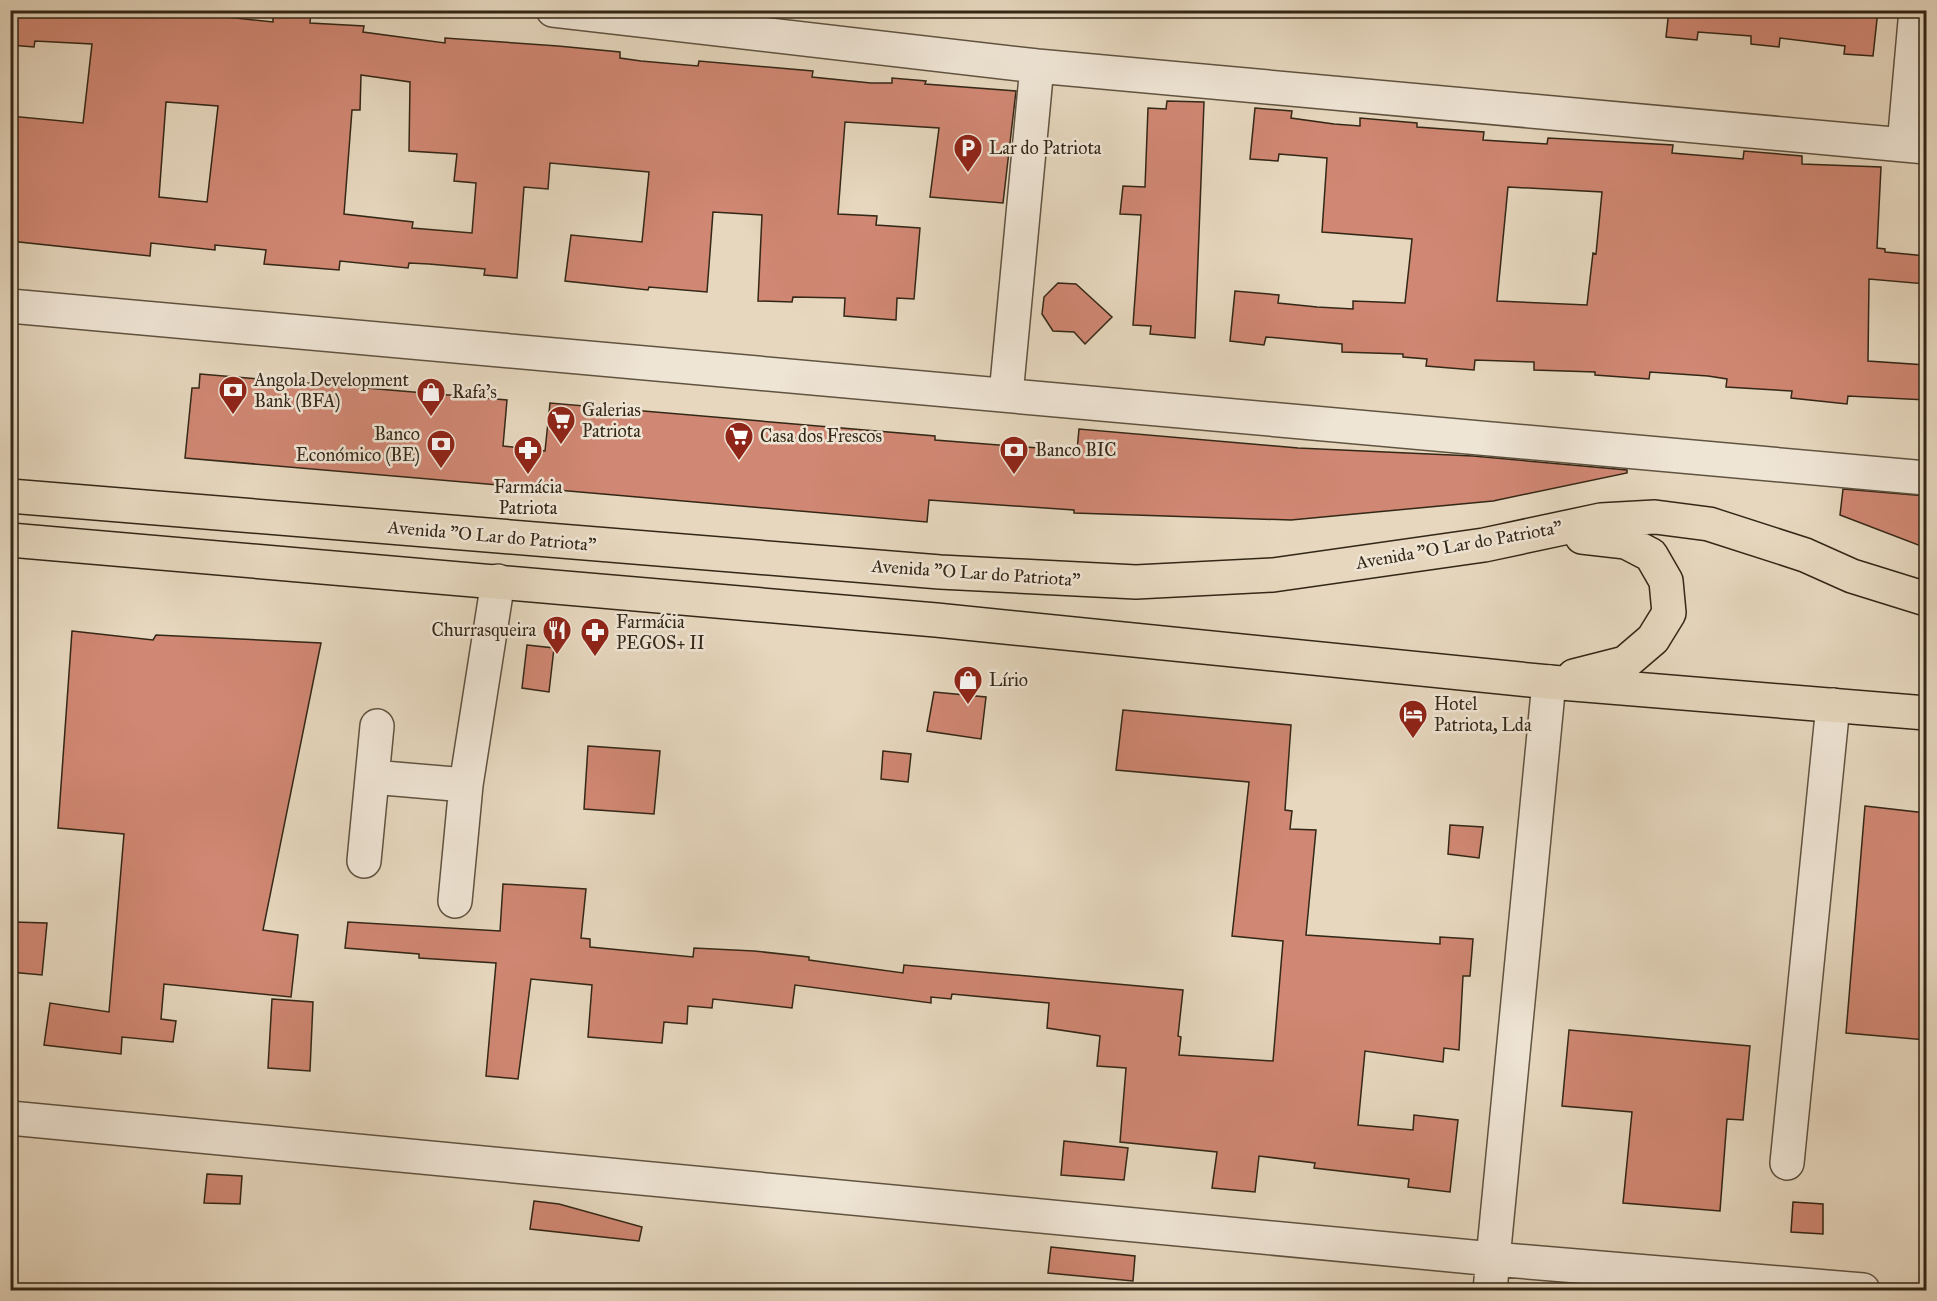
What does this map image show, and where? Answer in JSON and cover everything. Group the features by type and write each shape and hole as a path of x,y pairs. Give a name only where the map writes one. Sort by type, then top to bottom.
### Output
{"main road":[{"name":"Avenida \"O Lar do Patriota\"","path":"10,496 940,573 1136,582 1273,574 1484,545 1600,520 1655,517 1709,524 1805,555 1852,576 1926,599"},
{"path":"1484,545 1589,537 1626,542 1651,555 1666,581 1669,613 1653,639 1625,663 1549,682"},
{"path":"10,540 936,620 1549,682 1926,713"}],"street":[{"path":"553,10 1037,66 1915,146 1916,10"},
{"path":"1006,396 1037,66"},
{"path":"10,306 1926,478"},
{"path":"455,901 466,785 498,581"},
{"path":"1490,1290 1549,682"},
{"path":"1787,1163 1833,705"},
{"path":"364,861 377,726"},
{"path":"372,777 466,785"},
{"path":"10,1118 1493,1258 1863,1290"}],"building":[{"path":"10,10 144,10 171,14 172,11 273,22 273,10 311,10 310,23 364,26 363,32 445,43 445,38 558,46 620,52 620,58 641,61 698,66 699,61 813,71 812,77 871,83 892,83 892,78 926,81 925,84 1016,91 1003,203 930,197 939,128 845,122 838,214 877,216 876,225 920,228 914,299 897,298 896,320 844,316 845,298 793,297 792,302 758,301 762,215 713,212 707,292 649,287 648,290 565,281 571,235 642,242 649,172 550,163 548,189 524,187 517,278 484,275 485,269 429,264 409,263 408,268 340,261 339,270 264,264 266,250 215,245 215,250 151,243 150,256 10,241 10,116 83,123 92,44 35,41 34,47 10,45","holes":["361,75 410,82 409,151 457,154 454,181 476,183 472,233 412,228 413,222 344,214 352,110 360,110","166,102 218,106 207,202 159,197"]},
{"path":"1669,10 1878,10 1873,56 1844,54 1845,46 1780,38 1779,47 1751,44 1751,36 1698,32 1697,40 1666,37"},
{"path":"1167,101 1204,102 1195,338 1150,334 1151,326 1133,325 1141,215 1120,214 1123,186 1145,187 1148,108 1166,109"},
{"path":"1255,108 1292,111 1291,118 1334,124 1360,126 1360,118 1417,123 1417,127 1484,132 1483,140 1547,144 1548,138 1673,145 1672,153 1743,159 1744,151 1802,156 1802,164 1881,167 1877,248 1885,249 1885,252 1926,256 1926,284 1869,279 1868,361 1926,365 1926,400 1848,396 1847,404 1791,398 1792,391 1726,387 1727,379 1708,376 1650,372 1649,379 1595,375 1595,372 1534,370 1534,362 1475,360 1474,370 1426,366 1427,359 1403,357 1403,354 1342,352 1342,344 1266,337 1264,345 1230,341 1235,291 1279,295 1278,303 1317,307 1353,309 1353,301 1405,303 1412,239 1322,232 1327,158 1279,154 1278,161 1250,159","holes":["1508,187 1602,192 1596,254 1593,253 1587,305 1497,301"]},
{"path":"1058,283 1076,284 1112,317 1085,344 1074,332 1053,331 1042,314 1044,297"},
{"name":"Galerias Patriota","path":"200,374 507,400 503,446 545,451 550,403 935,436 935,440 1077,451 1079,429 1298,448 1473,456 1627,470 1627,473 1493,501 1291,520 1074,513 1074,510 929,500 927,522 185,458 192,388 199,388"},
{"path":"1843,489 1926,496 1926,548 1840,515"},
{"path":"72,631 153,640 156,635 321,643 263,930 298,935 291,997 164,984 161,1019 176,1021 173,1042 122,1037 121,1054 44,1045 50,1003 109,1012 124,834 58,828"},
{"path":"527,645 554,648 549,692 522,688"},
{"path":"934,692 986,697 981,739 927,731"},
{"path":"1123,710 1291,725 1285,810 1292,811 1290,829 1316,830 1306,935 1440,944 1440,937 1473,939 1470,976 1463,976 1459,1050 1444,1048 1443,1062 1365,1051 1358,1125 1413,1130 1414,1115 1458,1120 1450,1192 1408,1187 1409,1179 1314,1168 1315,1163 1259,1156 1255,1192 1212,1188 1217,1152 1120,1142 1126,1068 1097,1066 1100,1036 1047,1028 1049,1003 952,994 951,999 931,997 931,1003 795,985 792,1008 713,999 712,1008 688,1006 687,1024 664,1022 662,1043 588,1037 592,985 531,979 518,1079 486,1076 496,963 419,958 419,954 345,948 348,922 500,931 503,884 586,889 581,938 590,939 590,947 693,957 694,948 754,951 809,957 809,960 903,973 904,965 1183,990 1178,1036 1181,1037 1179,1055 1273,1061 1283,941 1232,936 1249,782 1116,770"},
{"path":"588,746 660,751 654,814 584,809"},
{"path":"883,751 911,754 908,782 881,779"},
{"path":"1865,806 1926,813 1926,1040 1846,1033"},
{"path":"1450,825 1483,827 1479,858 1448,854"},
{"path":"13,922 47,923 42,975 10,972"},
{"path":"272,999 313,1002 310,1071 268,1068"},
{"path":"1569,1030 1750,1046 1743,1120 1727,1119 1720,1211 1623,1203 1632,1112 1562,1106"},
{"path":"1064,1141 1128,1148 1124,1180 1061,1175"},
{"path":"207,1174 242,1176 240,1204 204,1203"},
{"path":"534,1201 559,1204 642,1227 639,1241 530,1229"},
{"path":"1793,1202 1823,1204 1823,1234 1791,1232"},
{"path":"1051,1247 1135,1256 1133,1281 1048,1273"}],"place":[{"name":"Lar do Patriota","path":"968,174"},
{"name":"Angola Development Bank (BFA)","path":"233,416"},
{"name":"Rafa's","path":"431,418"},
{"name":"Galerias Patriota","path":"561,446"},
{"name":"Casa dos Frescos","path":"739,462"},
{"name":"Banco Económico (BE)","path":"441,470"},
{"name":"Farmácia Patriota","path":"528,476"},
{"name":"Banco BIC","path":"1014,476"},
{"name":"Churrasqueira","path":"557,656"},
{"name":"Farmácia PEGOS+ II","path":"595,658"},
{"name":"Lírio","path":"968,706"},
{"name":"Hotel Patriota, Lda","path":"1413,740"}]}
